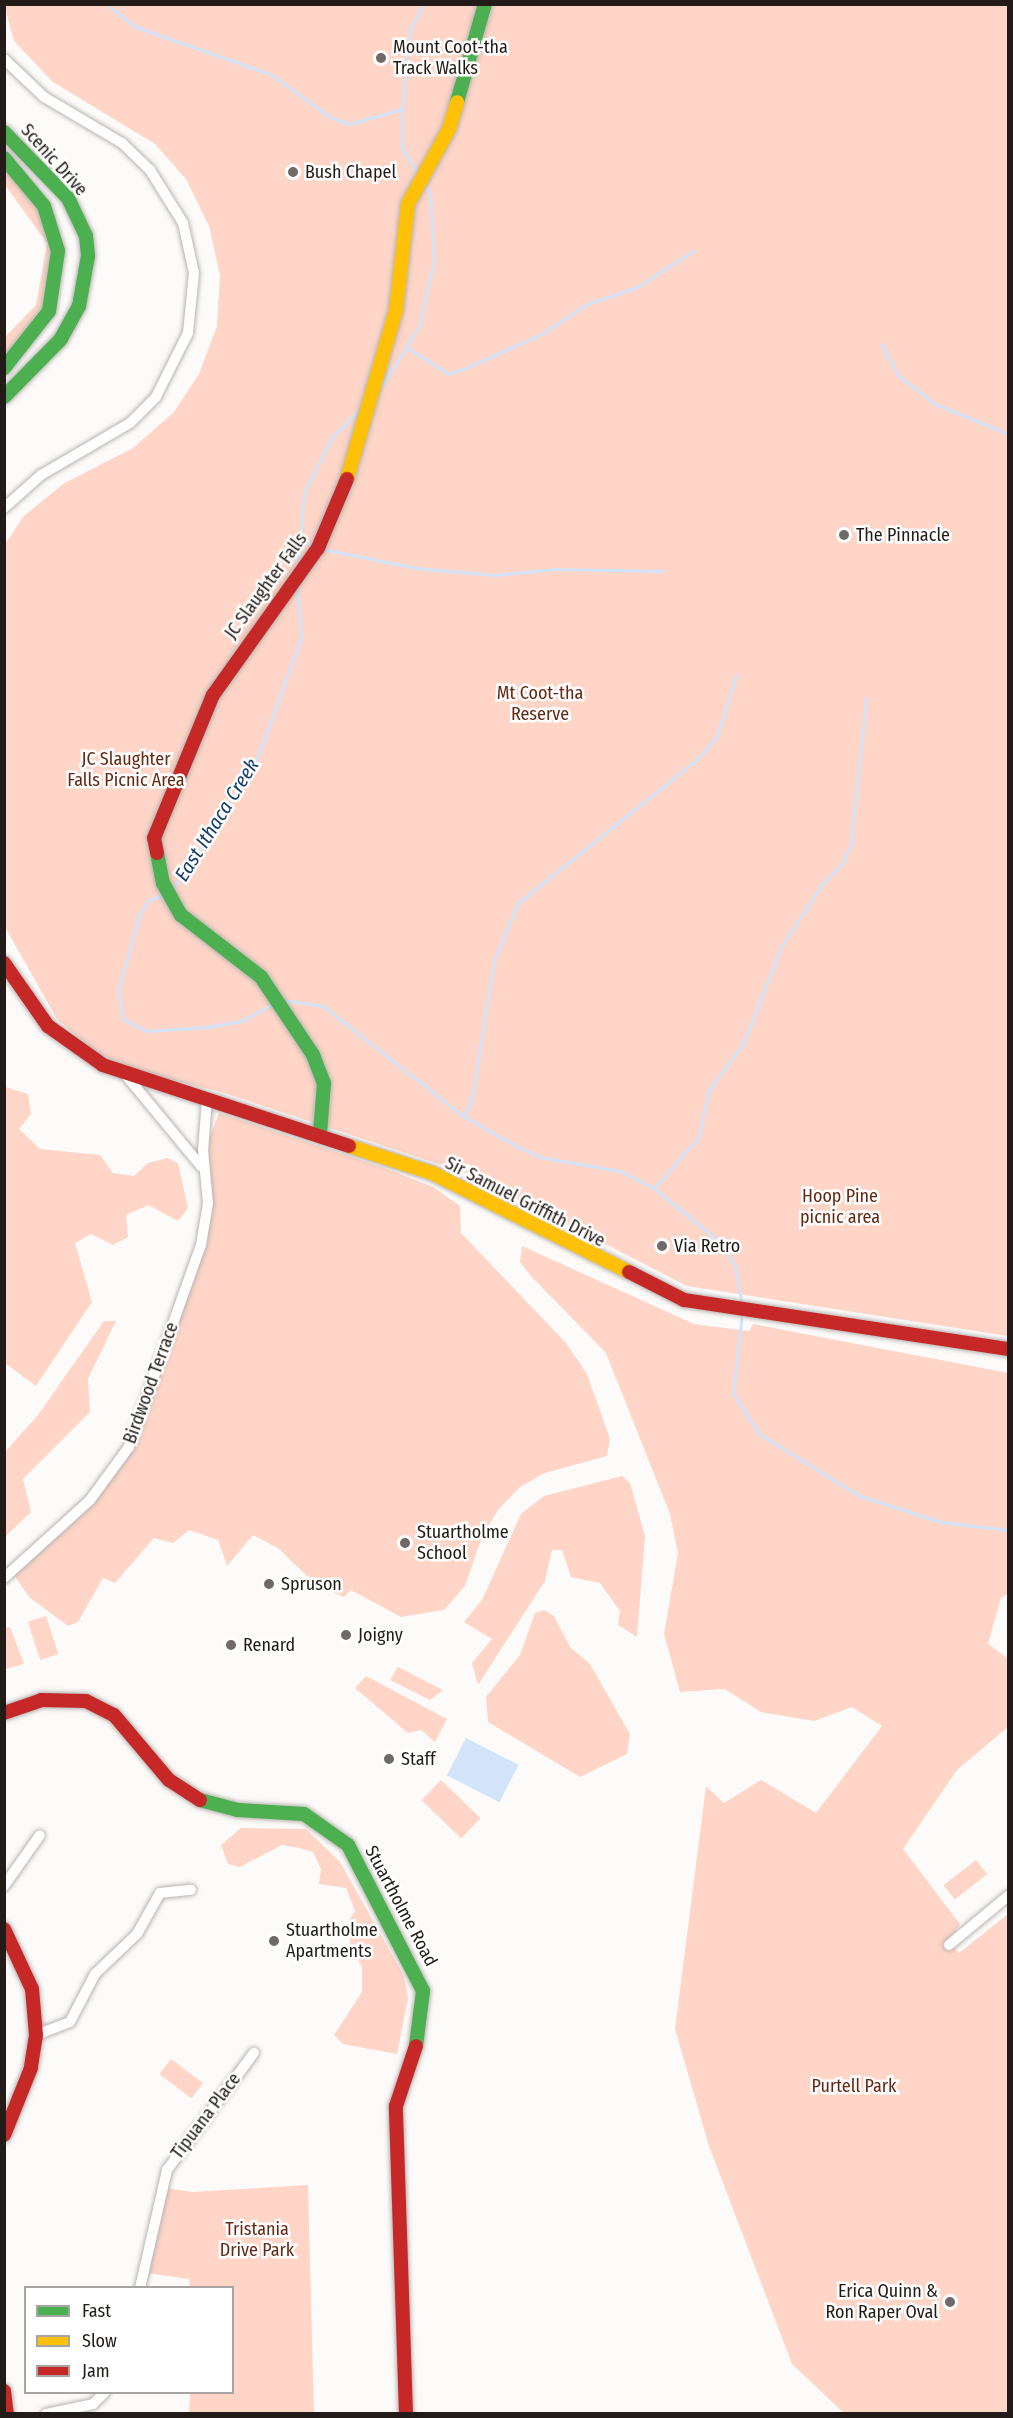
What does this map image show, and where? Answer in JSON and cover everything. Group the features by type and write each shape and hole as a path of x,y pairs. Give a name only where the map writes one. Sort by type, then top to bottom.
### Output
{"main road":[{"name":"JC Slaughter Falls","path":"320,1133 324,1083 313,1055 269,995 261,976 190,924 170,897 163,883 154,838 160,815 213,695 320,544 373,401 396,310 408,204 449,129 485,4"},
{"name":"Scenic Drive","path":"4,132 68,198 86,236 88,256 79,306 61,339 4,397"},
{"name":"Scenic Drive","path":"4,158 44,206 58,251 50,311 4,368"},
{"name":"Sir Samuel Griffith Drive","path":"4,956 8,969 48,1026 83,1054 124,1073 320,1133 450,1181 654,1288 729,1310 1008,1349"},
{"name":"Stuartholme Road","path":"4,1713 41,1700 86,1701 114,1715 169,1780 189,1795 237,1810 304,1814 348,1845 423,1990 422,2026 396,2106 406,2414"},
{"path":"4,1929 29,1981 36,2035 25,2089 4,2135"},
{"path":"4,2391 7,2414"}],"street":[{"path":"4,59 44,97 122,143 150,170 183,223 194,273 188,333 156,397 130,423 41,475 4,508"},
{"path":"124,1073 192,1149 207,1180"},
{"name":"Birdwood Terrace","path":"4,1578 90,1500 129,1447 201,1245 207,1180 202,1145 207,1099"},
{"path":"4,1886 40,1835"},
{"path":"36,2035 70,2022 94,1974 137,1934 160,1893 191,1890"},
{"path":"949,1945 1008,1896"},
{"name":"Tipuana Place","path":"140,2286 167,2170 254,2053"},
{"path":"46,2414 93,2404 103,2394"}],"green space":[{"name":"Mt Coot-tha Reserve","path":"4,5 1008,5 1008,1336 687,1286 469,1174 225,1093 132,1070 95,1051 57,1019 5,927 5,544 24,516 63,484 133,448 174,412 199,374 217,326 220,275 209,226 186,179 155,144 53,82 14,41"},
{"path":"4,166 36,202 53,250 46,302 5,355 5,337 36,305 47,243 5,185"},
{"path":"5,1087 28,1094 31,1114 19,1129 40,1149 100,1155 113,1173 134,1176 148,1163 167,1158 178,1163 188,1208 178,1221 148,1205 126,1215 128,1237 113,1245 91,1234 75,1243 92,1302 36,1386 5,1363"},
{"path":"219,1113 385,1168 433,1187 460,1206 461,1233 566,1343 587,1374 610,1439 607,1456 545,1473 520,1487 498,1510 482,1537 465,1586 444,1610 401,1617 351,1590 344,1597 316,1585 278,1548 253,1535 227,1566 218,1540 189,1530 173,1543 154,1538 115,1583 103,1578 78,1622 68,1626 29,1597 12,1572 67,1521 129,1447 211,1218 209,1139"},
{"name":"Purtell Park","path":"522,1246 694,1324 749,1331 753,1324 1008,1373 1008,1594 1001,1598 988,1644 1008,1659 1008,1727 957,1770 903,1849 960,1924 949,1941 959,1953 1008,1914 1008,2413 844,2413 792,2364 709,2146 675,2029 706,1786 724,1803 761,1780 816,1813 882,1726 852,1707 814,1721 761,1712 725,1689 680,1692 664,1634 678,1553 670,1514 606,1353 530,1275 520,1262"},
{"path":"104,1321 116,1321 88,1379 90,1412 23,1479 31,1512 5,1537 5,1452 38,1415"},
{"path":"622,1476 630,1483 645,1536 637,1637 618,1625 620,1611 600,1583 571,1577 562,1550 552,1550 545,1581 478,1685 472,1663 492,1639 464,1622 482,1600 521,1514 544,1496"},
{"path":"544,1610 554,1616 570,1647 590,1664 630,1734 627,1754 580,1777 488,1722 486,1697 520,1655 535,1613"},
{"path":"46,1616 58,1654 40,1660 28,1622"},
{"path":"10,1627 24,1664 6,1669 5,1628"},
{"path":"398,1667 443,1690 430,1700 390,1680"},
{"path":"366,1676 447,1719 435,1742 421,1730 408,1733 355,1688"},
{"path":"441,1780 481,1818 461,1838 422,1800"},
{"path":"241,1828 306,1829 340,1862 404,1976 408,1999 397,2054 343,2044 334,2035 362,1992 362,1967 350,1946 350,1918 355,1911 346,1888 319,1884 321,1869 313,1852 299,1848 282,1845 240,1867 228,1864 221,1845"},
{"path":"976,1860 987,1874 955,1899 944,1885"},
{"path":"171,2059 203,2083 192,2098 160,2074"},
{"name":"Tristania Drive Park","path":"308,2185 314,2413 189,2413 190,2394 234,2394 234,2286 190,2286 189,2279 147,2273 166,2188 192,2192"}],"water":[{"path":"466,1738 519,1765 500,1802 447,1775"}],"waterway":[{"name":"East Ithaca Creek","path":"418,174 402,148 402,109 410,30 423,4"},
{"path":"110,7 136,27 272,75 330,117 349,124 402,109"},
{"name":"East Ithaca Creek","path":"382,386 419,326 434,260 430,193 423,182"},
{"path":"406,347 448,374 466,368 543,333 585,305 637,287 693,251"},
{"path":"881,344 899,376 935,404 1008,434"},
{"name":"East Ithaca Creek","path":"297,569 304,493 332,437 365,404"},
{"path":"301,541 313,546"},
{"path":"322,549 416,568 494,575 554,569 663,571"},
{"name":"East Ithaca Creek","path":"171,892 255,764 301,638 297,587"},
{"path":"464,1115 472,1099 494,960 518,903 697,759 717,737 736,675"},
{"path":"654,1188 698,1138 709,1090 744,1042 781,947 822,884 843,863 851,843 866,698"},
{"name":"East Ithaca Creek","path":"165,894 149,900 140,914 118,990 123,1019 147,1031 207,1027 242,1021 274,1003"},
{"name":"East Ithaca Creek","path":"283,1000 323,1006 463,1116 518,1147 540,1157 620,1171 654,1188 721,1243 735,1265 742,1306"},
{"name":"East Ithaca Creek","path":"742,1313 733,1393 759,1434 860,1496 941,1522 1008,1530"}],"traffic: fast":[{"path":"457,102 485,4"},
{"path":"4,132 68,198 86,236 88,256 79,306 61,339 4,397"},
{"path":"4,158 44,206 58,251 49,311 4,368"},
{"path":"157,853 163,883 181,915 261,977 313,1055 324,1083 320,1133"},
{"path":"200,1800 238,1810 304,1814 348,1845 423,1991 416,2046"}],"traffic: slow":[{"path":"347,479 396,310 408,204 449,129 457,102"},
{"path":"349,1146 432,1173 629,1272"}],"traffic: jam":[{"path":"157,853 154,838 213,695 318,548 347,479"},
{"path":"4,963 48,1026 103,1065 349,1146"},
{"path":"629,1272 684,1300 1008,1349"},
{"path":"4,1713 41,1700 86,1701 114,1715 169,1780 200,1800"},
{"path":"4,1929 32,1989 36,2035 31,2068 4,2135"},
{"path":"406,2414 396,2106 416,2046"},
{"path":"4,2391 7,2414"}],"place":[{"name":"Mount Coot-tha Track Walks","path":"381,58"},
{"name":"Bush Chapel","path":"293,172"},
{"name":"The Pinnacle","path":"844,535"},
{"name":"Via Retro","path":"662,1246"},
{"name":"Stuartholme School","path":"405,1543"},
{"name":"Spruson","path":"269,1584"},
{"name":"Joigny","path":"346,1635"},
{"name":"Renard","path":"231,1645"},
{"name":"Staff","path":"389,1759"},
{"name":"Stuartholme Apartments","path":"274,1941"},
{"name":"Erica Quinn & Ron Raper Oval","path":"950,2302"}],"park label":[{"name":"JC Slaughter Falls Picnic Area","path":"126,770"},
{"name":"Hoop Pine picnic area","path":"840,1207"}]}
